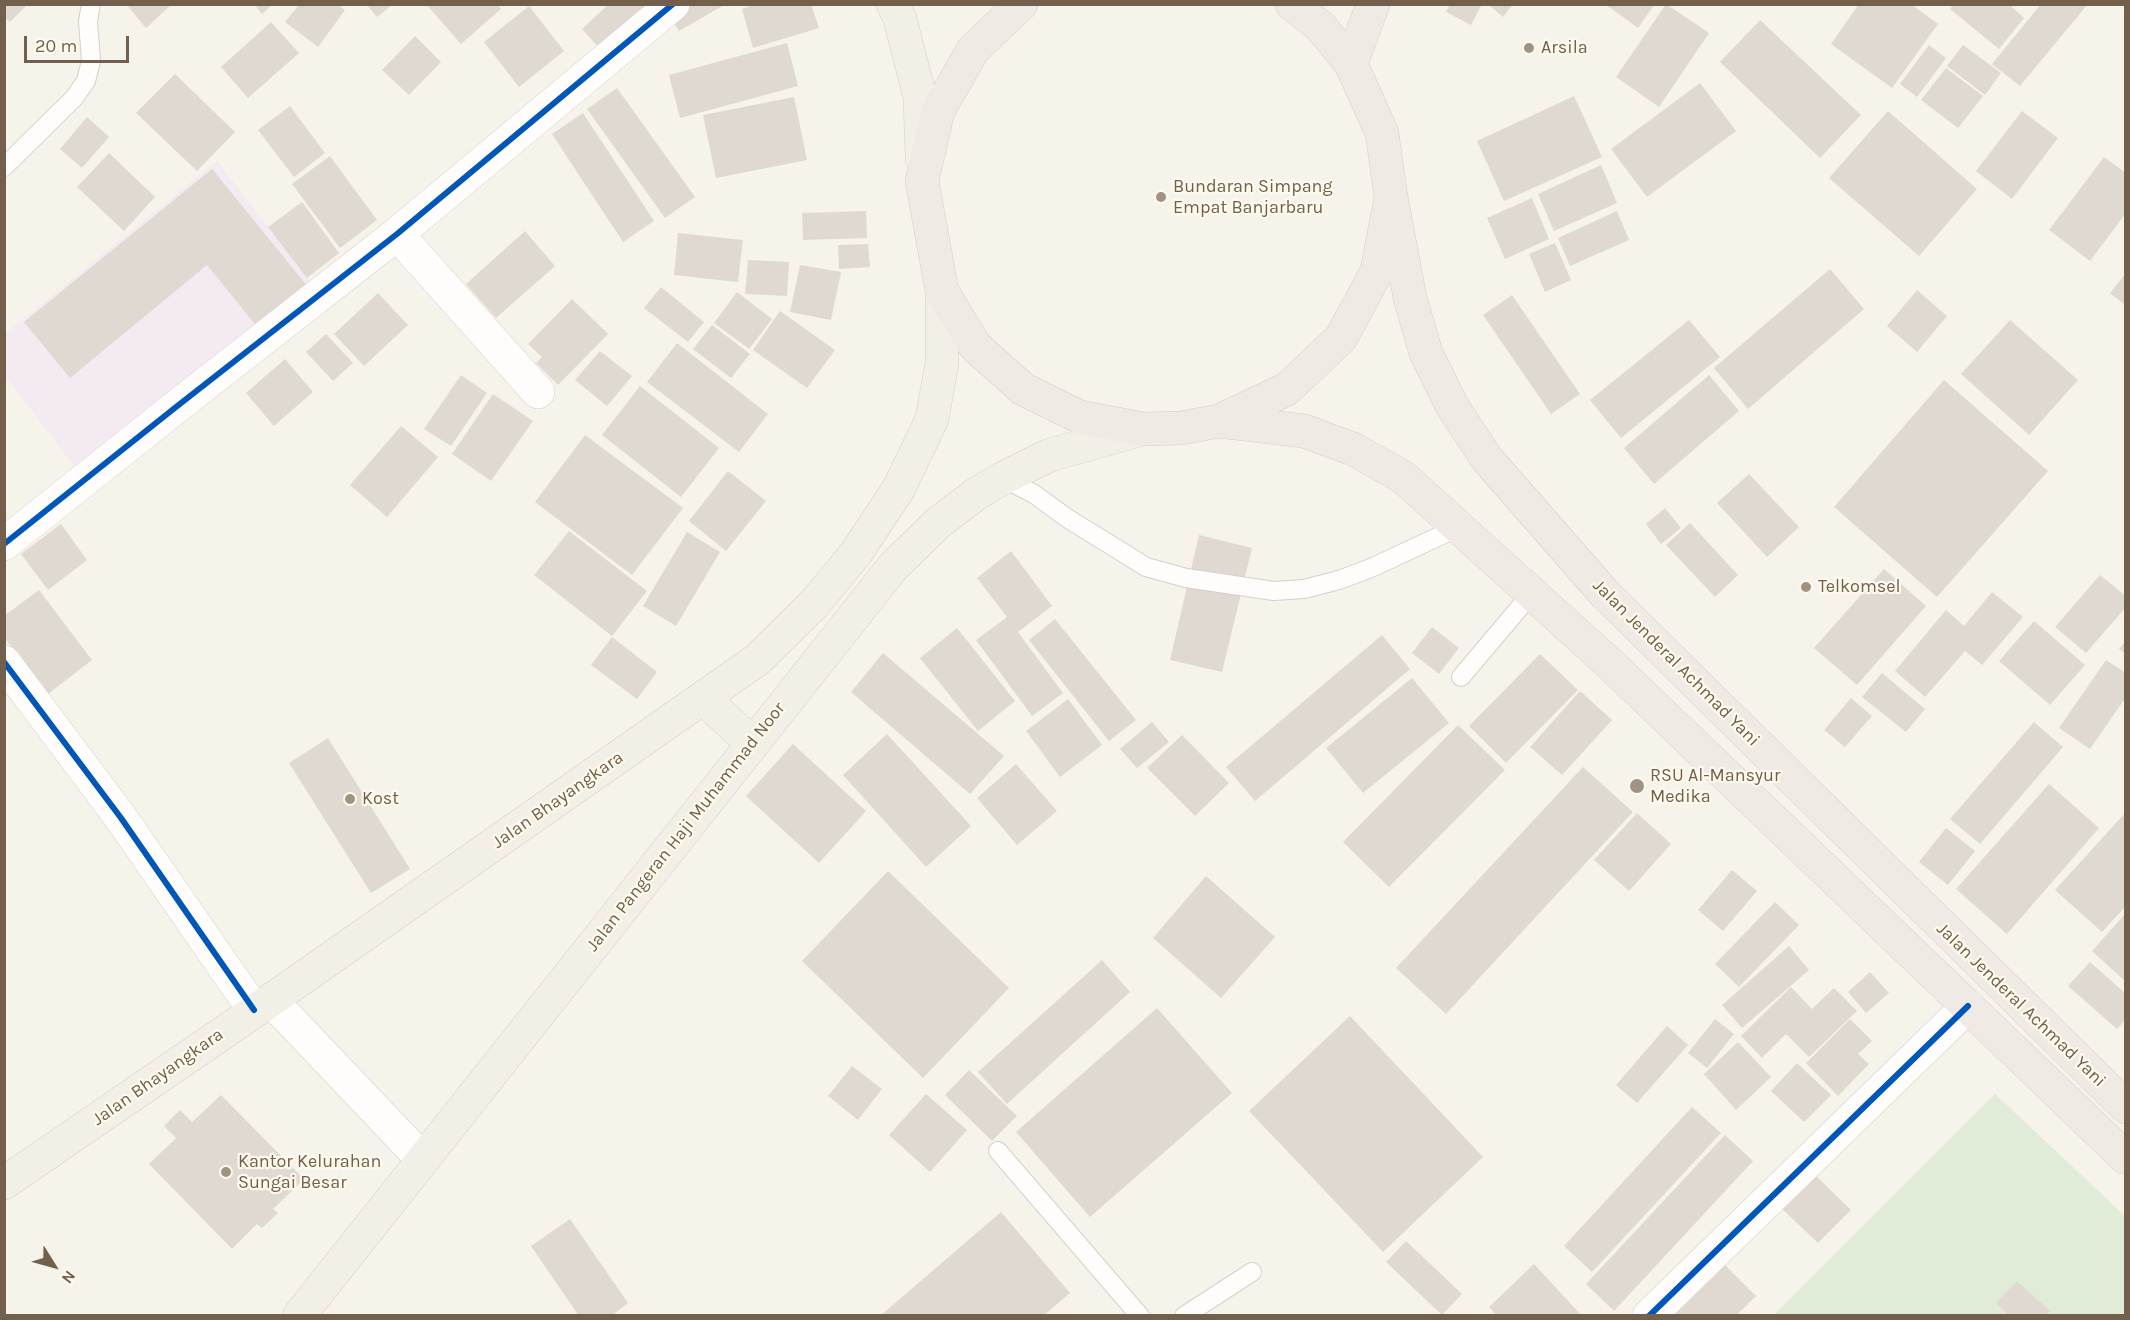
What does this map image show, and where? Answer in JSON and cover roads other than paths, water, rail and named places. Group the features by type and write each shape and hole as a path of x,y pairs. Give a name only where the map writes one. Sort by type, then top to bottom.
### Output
{"highway":[{"path":"1021,4 973,50 938,111 922,181 942,291 975,346 1023,389 1080,417 1143,429 1181,428 1218,421 1287,389 1341,338 1377,271 1390,197 1382,133 1351,64 1321,27 1292,4"},
{"path":"1351,64 1373,4"},
{"name":"Jalan Jenderal Achmad Yani","path":"1390,197 1410,298 1426,353 1452,406 1487,459 1605,594 2126,1107"},
{"name":"Jalan Jenderal Achmad Yani","path":"1218,421 1304,431 1353,449 1403,477 1609,663 2126,1158"}],"main road":[{"path":"893,4 900,18 920,97 922,181"},
{"name":"Jalan Bhayangkara","path":"4,1183 757,660 814,604 856,553 899,488 932,419 942,363 942,291"},
{"name":"Jalan Pangeran Haji Muhammad Noor","path":"299,1316 893,567 938,523 976,494 1003,478 1050,456 1143,429"},
{"path":"703,698 752,743"}],"street":[{"path":"4,544 397,234 673,4"},
{"path":"397,234 538,392"},
{"path":"4,662 262,1005 423,1160"},
{"path":"1649,1316 1968,1006"}],"lane":[{"path":"4,167 74,98 86,81 91,61 88,21 91,4"},
{"path":"1003,478 1034,494 1066,518 1146,567 1186,578 1274,591 1304,589 1339,580 1371,568 1458,527"},
{"path":"1461,678 1532,593"},
{"path":"998,1151 1140,1316"},
{"path":"1184,1316 1252,1272"}],"place":[{"name":"Arsila","path":"1529,48"},
{"name":"Bundaran Simpang Empat Banjarbaru","path":"1161,197"},
{"name":"Telkomsel","path":"1806,587"},
{"name":"RSU Al-Mansyur Medika","path":"1637,786"},
{"name":"Kost","path":"350,799"},
{"name":"Kantor Kelurahan Sungai Besar","path":"226,1172"}]}
